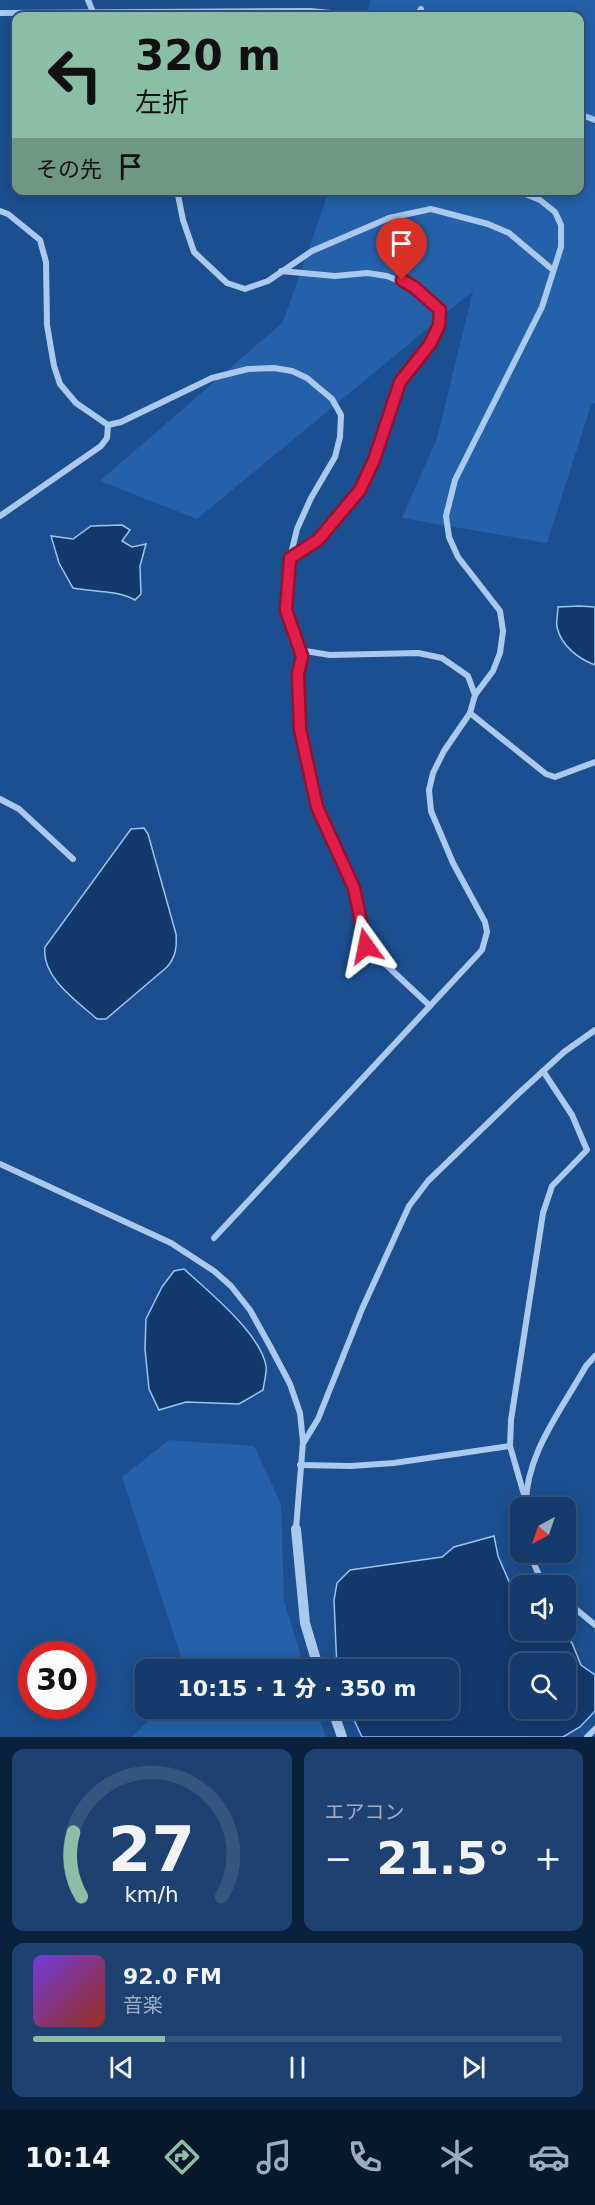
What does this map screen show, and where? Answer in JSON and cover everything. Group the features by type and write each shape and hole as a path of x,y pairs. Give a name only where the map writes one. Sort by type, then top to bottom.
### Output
{"street":[{"path":"87,0 93,12 321,12"},
{"path":"178,195 183,220 194,252 227,283 245,289 268,281 312,251 388,218 431,209 488,224 509,233 553,270"},
{"path":"214,1238 482,950 487,932 431,811 429,790 433,773 444,751 470,713 475,695 493,671 500,653 502,631 500,611 458,557 449,537 446,516 455,480 542,307 561,247 561,225 555,212 540,200 528,195"},
{"path":"0,211 8,214 40,240 46,262 47,325 54,366 60,384 76,403 108,424 121,422 212,378 249,369 274,368 292,371 307,378 332,399 341,416 340,437 335,457 311,498 297,529 290,558 286,610 302,656 298,674 300,729 317,807 354,888 366,946 430,1006"},
{"path":"280,271 335,276 367,273 387,276 402,280 414,287 440,310 439,325 430,344 400,382 374,460 360,490 318,540 290,558"},
{"path":"0,516 101,446 107,438 108,424"},
{"path":"299,650 330,655 418,653 442,658 468,676 475,695"},
{"path":"470,713 546,774 555,777 595,762"},
{"path":"0,799 19,809 73,859"},
{"path":"303,1442 318,1419 362,1309 409,1206 428,1181 543,1071 595,1030"},
{"path":"525,1497 510,1446 511,1420 543,1213 552,1186 587,1150 572,1115 543,1071"},
{"path":"0,1164 171,1243 214,1271 231,1286 250,1310 290,1384 300,1413 303,1442 296,1529 305,1623 316,1659"},
{"path":"525,1497 530,1470 539,1449 586,1365 595,1356"},
{"path":"300,1465 351,1466 394,1463 510,1446"},
{"path":"576,1609 595,1625"},
{"path":"336,1719 342,1737"},
{"path":"586,1737 595,1729"}],"shaded area":[{"path":"370,0 595,0 595,403 591,405 547,543 402,518 437,438 473,291 197,519 100,481 283,322 328,195 584,195 584,12 368,12"},
{"path":"122,525 130,530 122,541 132,547 146,544 140,566 141,594 135,600 113,593 73,588 59,563 51,536 73,539 91,526"},
{"path":"558,607 595,607 595,665 567,646 557,627"},
{"path":"144,828 148,834 176,934 175,951 167,967 106,1019 97,1019 54,978 45,958 45,947 131,829"},
{"path":"184,1269 232,1313 254,1340 262,1354 266,1366 263,1390 239,1404 186,1402 159,1410 149,1389 145,1349 146,1319 162,1287 174,1271"},
{"path":"169,1440 254,1446 281,1504 284,1601 302,1659 182,1659 122,1477"},
{"path":"494,1536 498,1556 510,1584 510,1641 570,1641 572,1643 581,1665 595,1675 595,1711 580,1727 563,1737 362,1737 354,1719 459,1719 459,1659 337,1659 334,1600 337,1583 350,1570 442,1557 454,1547"},
{"path":"150,1719 320,1719 326,1737 132,1737"}],"route":[{"path":"366,946 354,888 317,807 300,729 298,674 302,656 286,610 286,594 290,558 318,540 360,490 374,460 400,382 430,344 439,325 440,310 414,287 402,280"}]}
